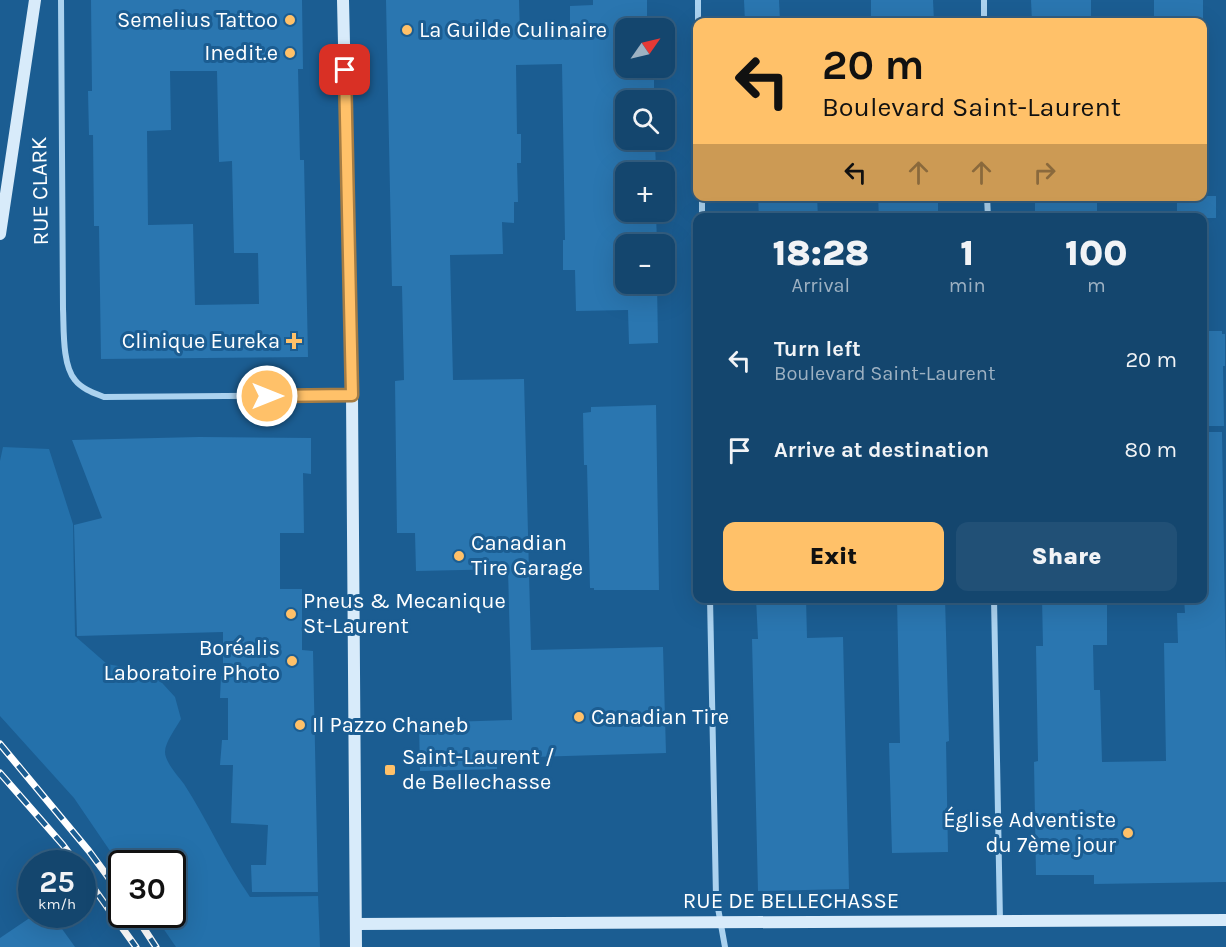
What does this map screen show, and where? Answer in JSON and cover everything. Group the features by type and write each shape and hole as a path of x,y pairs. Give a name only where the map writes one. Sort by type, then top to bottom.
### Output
{"main road":[{"name":"RUE CLARK","path":"0,234 35,0"},
{"path":"344,0 352,395 356,947"},
{"name":"RUE DE BELLECHASSE","path":"356,924 1226,920"}],"street":[{"name":"RUE CLARK","path":"61,0 64,345 68,367 75,380 86,389 104,397 352,395"},
{"path":"698,0 698,18"},
{"path":"984,0 984,18"},
{"path":"710,603 716,897 725,947"},
{"path":"994,603 1000,921"}],"shaded area":[{"path":"3,447 49,449 73,524 75,636 107,664 152,672 175,697 181,719 165,748 169,764 193,798 250,897 318,896 320,947 176,947 163,928 186,928 186,850 109,850 74,798 0,716 0,461"}],"building":[{"path":"91,0 302,0 303,69 298,69 300,160 304,160 308,357 101,359 99,226 94,226 93,135 89,135 88,91 92,91","holes":["170,71 217,71 219,162 232,161 234,253 258,253 259,304 195,305 193,224 148,225 147,131 171,130"]},
{"path":"386,0 519,0 520,37 570,36 570,6 593,5 593,0 647,0 647,18 615,18 615,78 654,78 654,90 615,90 615,150 655,150 656,162 615,162 615,222 656,222 657,234 615,234 615,294 657,294 658,343 629,344 628,310 576,311 575,270 563,270 563,240 565,240 562,64 516,65 517,134 521,134 521,163 517,163 518,202 514,202 514,223 502,222 503,254 450,255 453,380 524,379 531,650 663,647 666,753 497,758 497,769 420,771 419,723 512,720 508,569 416,571 415,533 397,533 395,381 404,380 402,286 392,286"},
{"path":"744,0 779,0 780,18 745,18"},
{"path":"871,0 933,0 934,18 871,18"},
{"path":"1031,0 1091,0 1091,18 1032,18"},
{"path":"1154,0 1203,0 1203,18 1154,18"},
{"path":"1207,196 1216,196 1216,218 1207,218 1207,213 1177,213 1177,201 1207,201"},
{"path":"758,201 817,201 818,213 759,213"},
{"path":"878,201 938,201 938,213 879,213"},
{"path":"1035,201 1097,201 1097,213 1035,213"},
{"path":"1207,331 1222,331 1222,334 1225,334 1224,426 1207,426"},
{"path":"656,405 659,590 594,590 590,588 587,465 584,465 583,413 591,412 591,407"},
{"path":"1207,432 1222,432 1226,882 1094,884 1094,875 1036,875 1034,762 1038,761 1036,646 1043,646 1042,603 1107,603 1107,645 1093,645 1094,690 1100,690 1102,762 1166,761 1164,643 1178,643 1177,613 1185,613 1184,603 1207,603"},
{"path":"199,437 311,438 311,474 303,473 304,533 280,533 280,589 302,589 302,650 313,651 318,892 252,892 251,865 266,865 268,825 231,823 233,765 220,765 222,740 228,740 228,698 220,698 221,676 223,676 223,632 77,636 74,525 102,518 72,440"},
{"path":"756,603 806,603 807,638 843,637 849,889 758,891 752,639 758,639"},
{"path":"897,603 945,603 949,741 946,742 948,852 892,853 889,743 900,743"},
{"path":"18,926 18,928 61,928 75,947 0,947 0,938"}],"railway":[{"path":"0,744 108,877"},
{"path":"0,773 67,850"},
{"path":"96,891 136,947"},
{"path":"144,928 156,947"}],"place":[{"name":"Semelius Tattoo","path":"290,20"},
{"name":"La Guilde Culinaire","path":"407,30"},
{"name":"Inedit.e","path":"290,53"},
{"name":"Clinique Eureka","path":"294,341"},
{"name":"Canadian Tire Garage","path":"459,556"},
{"name":"Pneus & Mecanique St-Laurent","path":"291,614"},
{"name":"Boréalis Laboratoire Photo","path":"292,661"},
{"name":"Canadian Tire","path":"579,717"},
{"name":"Il Pazzo Chaneb","path":"300,725"},
{"name":"Saint-Laurent / de Bellechasse","path":"390,770"},
{"name":"Église Adventiste du 7ème jour","path":"1128,833"}],"route":[{"path":"267,396 352,395 345,70"}]}
